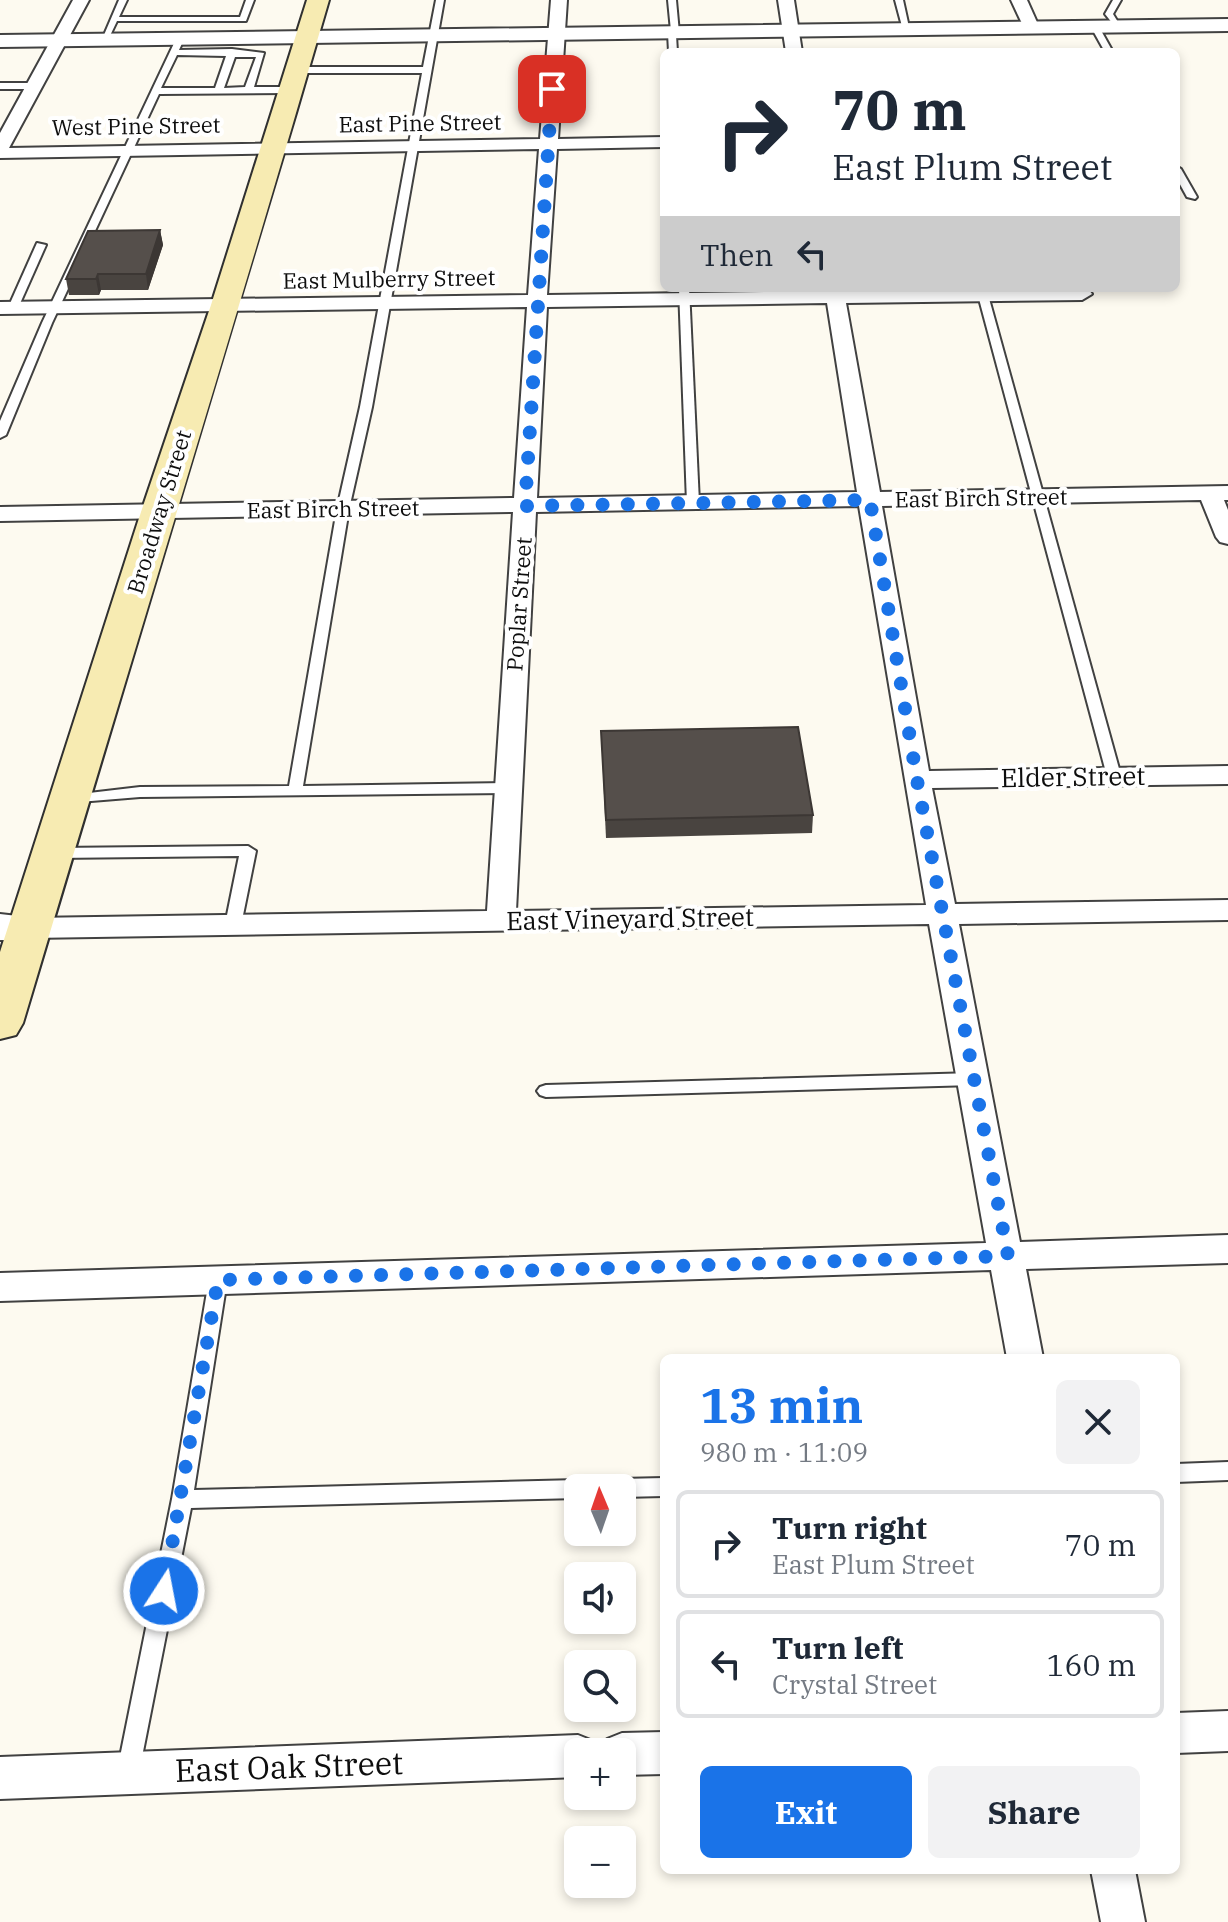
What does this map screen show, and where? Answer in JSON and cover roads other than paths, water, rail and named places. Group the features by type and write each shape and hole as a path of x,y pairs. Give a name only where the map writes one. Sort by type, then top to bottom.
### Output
{"main road":[{"name":"Broadway Street","path":"2,1009 16,928 55,853 318,0"}],"street":[{"path":"0,151 81,0"},
{"name":"Poplar Street","path":"501,921 537,301 559,0"},
{"path":"786,0 792,42"},
{"path":"1019,0 1032,29"},
{"path":"0,41 104,40 208,46 305,38 557,34 792,42 907,30 1228,25"},
{"name":"East Pine Street","path":"272,148 660,142"},
{"name":"West Pine Street","path":"0,151 272,148"},
{"path":"835,293 917,780 1024,1354"},
{"name":"East Mulberry Street","path":"6,308 537,301 684,294 1082,294"},
{"path":"1219,493 1228,537"},
{"name":"East Birch Street","path":"0,514 1219,493"},
{"name":"Elder Street","path":"917,780 1228,775"},
{"name":"East Vineyard Street","path":"16,928 1228,910"},
{"path":"0,1287 1228,1249"},
{"path":"1180,1733 1228,1731"},
{"path":"636,1754 660,1753"},
{"name":"East Oak Street","path":"0,1778 564,1757"},
{"path":"1114,1874 1123,1922"}],"lane":[{"path":"104,40 123,0"},
{"path":"113,19 243,19 250,0"},
{"path":"295,791 343,509 366,407 440,0"},
{"path":"672,0 673,39"},
{"path":"899,0 907,30"},
{"path":"1117,0 1109,14 1117,27"},
{"path":"1095,27 1107,48"},
{"path":"0,435 47,323 176,46"},
{"path":"208,46 261,55 249,90"},
{"path":"219,90 232,52"},
{"path":"155,91 249,90 292,80 428,70"},
{"path":"0,86 33,86"},
{"path":"1180,176 1192,197"},
{"path":"6,308 41,245"},
{"path":"684,294 693,503"},
{"path":"983,295 1114,776"},
{"path":"70,800 140,792 507,788"},
{"path":"55,853 248,851 233,925"},
{"path":"546,1091 974,1079"},
{"path":"127,1773 182,1499 218,1280"},
{"path":"1180,1473 1228,1471"},
{"path":"636,1488 660,1487"},
{"path":"182,1499 564,1489"}]}
